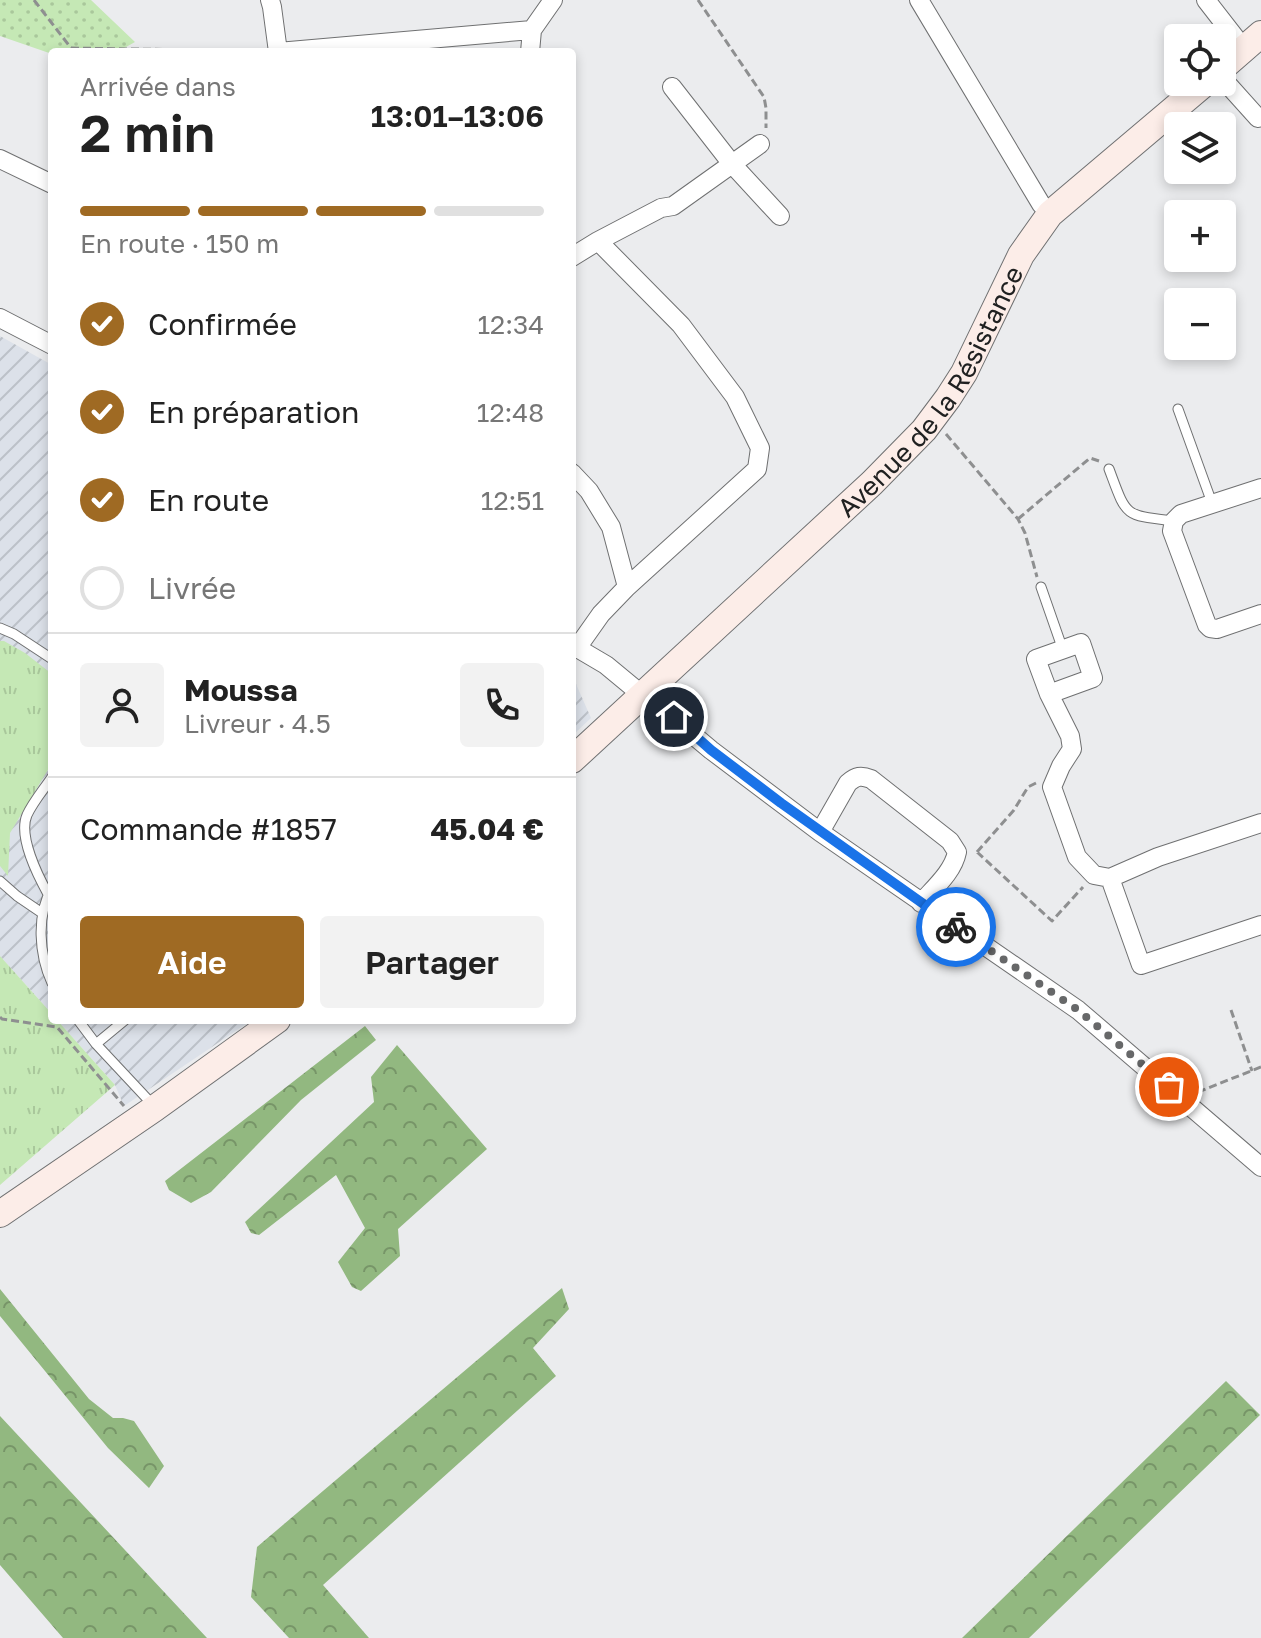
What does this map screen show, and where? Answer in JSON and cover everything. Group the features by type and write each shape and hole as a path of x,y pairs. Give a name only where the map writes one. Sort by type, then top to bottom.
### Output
{"main road":[{"path":"1236,56 1253,42"},
{"name":"Avenue de la Résistance","path":"576,756 872,483 933,419 964,373 1021,255 1050,214 1189,96"},
{"path":"0,1214 271,1024"}],"street":[{"path":"270,0 277,48"},
{"path":"530,48 532,30 553,0"},
{"path":"919,0 1041,204 1050,214"},
{"path":"1206,0 1253,42"},
{"path":"324,48 532,30"},
{"path":"672,87 732,164 780,216"},
{"path":"1236,94 1258,118"},
{"path":"576,255 661,208 673,206 760,144"},
{"path":"0,159 48,182"},
{"path":"576,646 627,587 757,469 760,448 735,397 681,325 598,241"},
{"path":"0,318 48,343"},
{"path":"576,477 589,491 611,527 627,587"},
{"path":"1261,488 1181,514 1174,521 1172,531 1210,628 1217,629 1261,614"},
{"path":"1049,694 1093,678 1081,643 1036,659 1049,694 1070,736 1072,749 1052,787 1077,857 1102,876 1141,965 1261,925"},
{"path":"576,648 606,665 635,689 653,697 711,750 820,832 1078,1010 1261,1167"},
{"path":"820,832 848,783 863,776 871,779 940,832 957,852 950,869 921,903"},
{"path":"1102,876 1261,823"}],"lane":[{"path":"1178,409 1212,503"},
{"path":"1109,469 1127,510 1135,515 1174,521"},
{"path":"1041,587 1063,650"},
{"path":"0,628 48,656"},
{"path":"48,783 26,818 33,867 48,888"},
{"path":"0,881 42,913"},
{"path":"48,896 42,913 42,953 48,971"},
{"path":"81,1024 146,1114"},
{"path":"96,1044 120,1024"}],"path":[{"path":"34,0 70,48"},
{"path":"698,0 764,97 766,128 760,144"},
{"path":"933,419 1018,519 1041,587"},
{"path":"1018,519 1090,458 1109,469"},
{"path":"977,852 1014,810 1028,787 1042,781 1054,783"},
{"path":"957,852 977,852 1052,921 1102,876"},
{"path":"1231,1010 1252,1071"},
{"path":"1,1018 57,1027 146,1114"},
{"path":"1193,1094 1261,1067"}],"shaded area":[{"path":"0,336 48,363 48,1010 0,956"},
{"path":"576,684 591,718 576,732"},
{"path":"61,1024 246,1024 124,1106 115,1085"}],"green space":[{"path":"0,0 91,0 135,42 124,48 48,48 48,53 0,36"},
{"path":"0,641 4,641 48,671 48,770 10,833 8,876 0,866"},
{"path":"0,956 48,1010 48,1024 61,1024 115,1085 0,1185"},
{"path":"365,1026 376,1040 301,1100 211,1192 191,1203 169,1190 165,1181"},
{"path":"397,1045 487,1149 398,1229 400,1256 361,1291 352,1287 338,1262 365,1228 336,1175 259,1235 251,1233 245,1222 374,1102 371,1077"},
{"path":"562,1288 569,1309 533,1348 556,1376 323,1585 369,1638 289,1638 251,1597 257,1547"},
{"path":"0,1289 89,1399 113,1418 134,1421 164,1466 149,1488 108,1448 0,1316"},
{"path":"1226,1381 1260,1415 1029,1638 962,1638"},
{"path":"0,1416 207,1638 63,1638 0,1565"}],"way so far":[{"path":"956,927 1078,1010 1169,1087"}],"route":[{"path":"674,717 711,750 781,803 956,927"}]}
